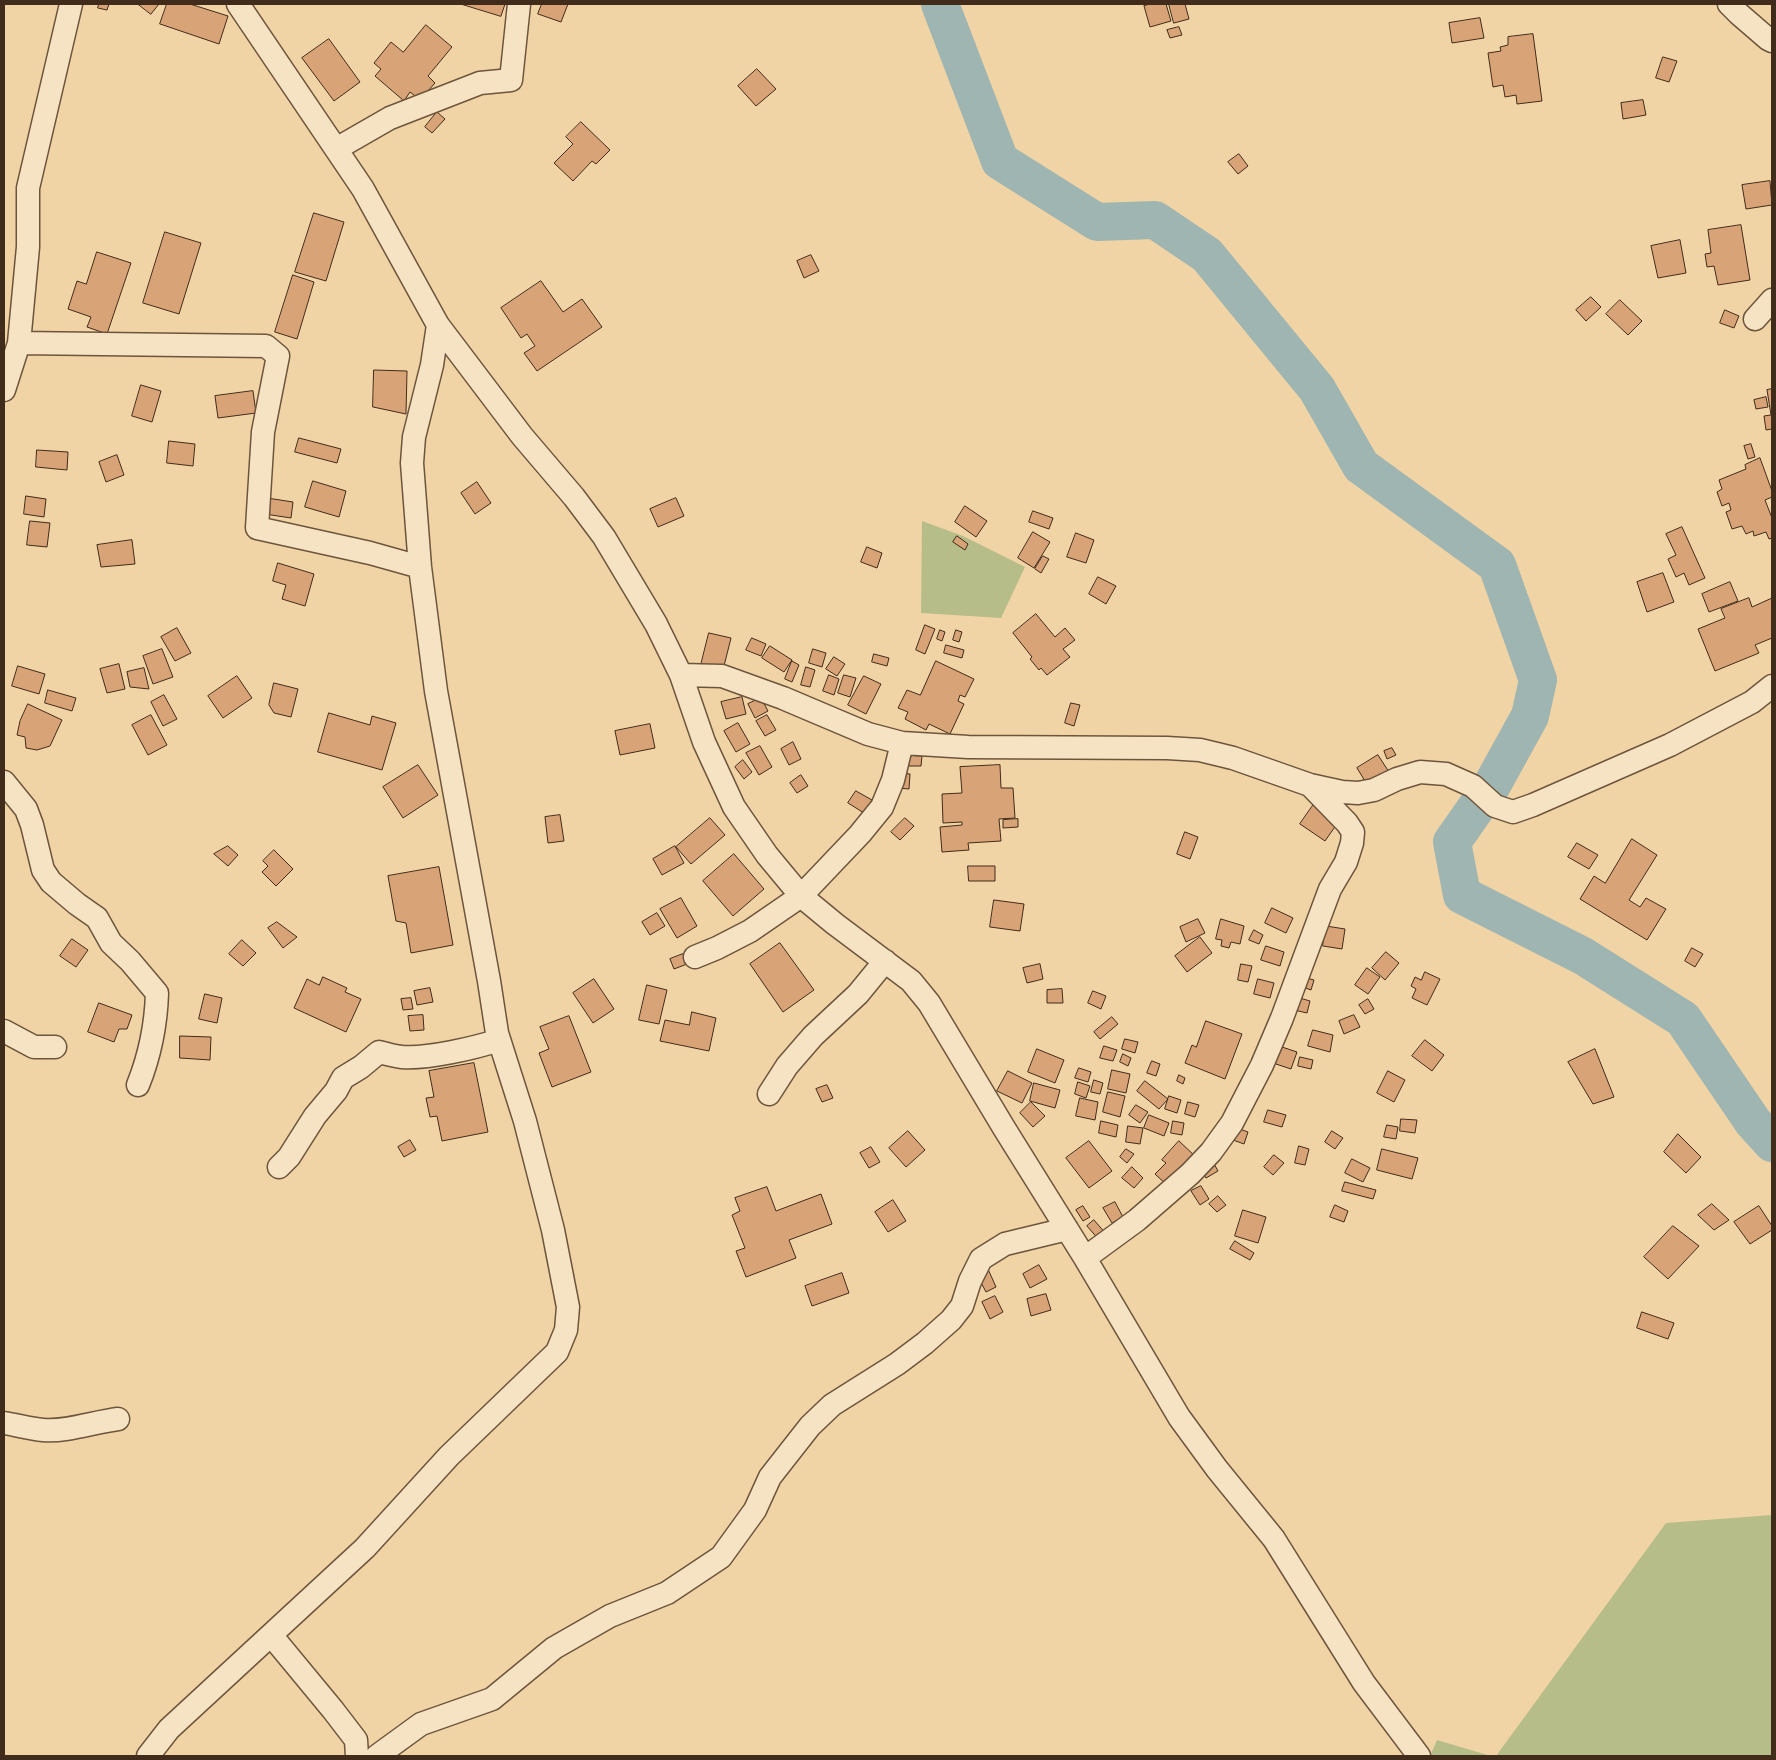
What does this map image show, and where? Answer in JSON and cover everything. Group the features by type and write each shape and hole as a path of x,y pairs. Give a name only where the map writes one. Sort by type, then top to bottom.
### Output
{"street":[{"path":"4,390 19,343 28,247 28,188 71,4"},
{"path":"238,4 363,189 438,325 522,436 574,497 604,537 656,624 681,675 704,742 734,807 767,855 801,896 911,981 929,1003 1085,1258 1178,1417 1217,1469 1274,1539 1364,1683 1419,1756"},
{"path":"336,149 390,118 480,82 511,80 519,4"},
{"path":"1730,4 1746,20 1772,40"},
{"path":"1755,319 1772,300"},
{"path":"148,1756 169,1729 365,1548 449,1456 557,1352 566,1330 568,1307 553,1230 525,1121 499,1040 436,691 420,567 412,463 414,437 432,365 438,325"},
{"path":"19,343 266,346 278,356 262,432 257,528 370,553 420,567"},
{"path":"681,675 722,676 782,698 868,734 902,743 968,747 1167,748 1200,750 1234,758 1310,785 1342,792 1358,793 1374,790 1397,779 1420,772 1446,774 1473,786 1495,806 1513,812 1670,745 1752,702 1772,686"},
{"path":"695,957 718,948 750,931 801,896 860,834 882,807 893,780 902,743"},
{"path":"4,782 26,810 32,825 43,870 51,882 77,904 98,918 111,943 130,961 157,993 153,1040 138,1085"},
{"path":"1085,1258 1137,1220 1190,1174 1211,1152 1232,1123 1262,1065 1282,1018 1330,889 1346,862 1352,843 1353,832 1347,823 1310,785"},
{"path":"770,1094 787,1066 813,1036 858,994 885,961"},
{"path":"4,1031 34,1047 55,1047"},
{"path":"279,1167 288,1157 315,1116 336,1091 343,1078 361,1067 378,1052 404,1057 484,1045 499,1040"},
{"path":"377,1756 421,1724 492,1699 554,1648 610,1616 667,1593 720,1557 755,1510 770,1477 810,1426 832,1405 897,1364 951,1320 962,1306 970,1281 981,1259 1004,1244 1067,1229"},
{"path":"4,1423 44,1430 58,1430 118,1419"},
{"path":"271,1636 356,1740 357,1756"}],"green space":[{"path":"922,521 963,536 1025,567 1001,618 921,613"},
{"path":"1772,1515 1772,1756 1496,1756 1666,1523"},
{"path":"1437,1740 1491,1756 1430,1756"}],"building":[{"path":"99,4 109,4 107,10 98,8"},
{"path":"138,4 159,4 151,14"},
{"path":"167,4 190,4 228,16 219,44 160,24"},
{"path":"461,4 505,4 501,16"},
{"path":"542,4 568,4 561,22 538,14"},
{"path":"1166,4 1171,21 1150,27 1144,6"},
{"path":"1169,4 1185,4 1189,19 1174,23"},
{"path":"1480,18 1484,38 1452,43 1449,23"},
{"path":"426,25 452,47 428,76 435,83 420,100 410,92 404,101 375,76 381,69 374,63 391,42 403,52"},
{"path":"1179,27 1182,35 1170,38 1167,30"},
{"path":"1533,34 1542,101 1517,104 1516,95 1505,97 1503,85 1493,87 1488,53 1501,51 1500,47 1508,45 1508,37"},
{"path":"329,39 360,82 334,101 302,58"},
{"path":"1663,57 1677,61 1669,82 1656,78"},
{"path":"757,69 776,89 756,106 738,86"},
{"path":"1643,100 1646,115 1623,119 1621,103"},
{"path":"437,112 445,119 432,133 425,127"},
{"path":"581,122 610,150 596,164 592,161 573,181 554,163 573,144 566,137"},
{"path":"1239,154 1248,166 1238,174 1228,162"},
{"path":"1770,181 1772,205 1746,209 1742,185"},
{"path":"314,213 344,222 326,281 295,272"},
{"path":"1741,225 1750,280 1718,285 1714,266 1707,267 1705,254 1711,253 1708,230"},
{"path":"165,232 201,243 179,314 143,303"},
{"path":"1680,240 1686,273 1658,278 1651,246"},
{"path":"97,252 131,263 107,334 87,327 91,317 68,309 77,281 86,284"},
{"path":"811,255 819,271 804,278 797,261"},
{"path":"293,275 314,282 297,339 275,332"},
{"path":"541,281 563,312 582,299 602,327 537,371 524,353 535,346 527,334 521,338 501,308"},
{"path":"1591,297 1601,307 1586,321 1576,310"},
{"path":"1620,300 1642,321 1628,335 1606,314"},
{"path":"1725,310 1739,316 1734,328 1720,323"},
{"path":"374,370 407,371 406,414 373,407"},
{"path":"141,385 161,391 152,422 132,416"},
{"path":"1772,389 1772,429 1766,430 1764,416 1771,415 1767,390"},
{"path":"253,391 256,413 218,418 215,396"},
{"path":"1766,397 1768,407 1756,409 1754,400"},
{"path":"299,438 341,449 337,463 295,452"},
{"path":"169,441 195,444 193,466 167,463"},
{"path":"1751,444 1755,457 1748,459 1744,446"},
{"path":"37,450 68,452 67,470 36,467"},
{"path":"117,455 124,475 106,482 99,462"},
{"path":"1760,458 1772,491 1772,497 1765,500 1772,518 1772,538 1769,539 1766,532 1754,536 1753,531 1746,534 1742,526 1732,529 1726,512 1731,510 1729,503 1722,506 1717,492 1722,489 1719,480 1746,469 1745,465"},
{"path":"313,481 346,491 339,517 305,507"},
{"path":"477,482 491,503 475,514 461,493"},
{"path":"26,496 46,499 44,517 24,514"},
{"path":"267,498 293,502 291,518 265,514"},
{"path":"676,498 684,516 658,527 650,509"},
{"path":"965,506 987,521 976,537 955,522"},
{"path":"1033,511 1053,518 1049,529 1029,522"},
{"path":"30,521 50,523 47,547 27,545"},
{"path":"1682,527 1705,578 1689,585 1684,573 1676,577 1668,559 1676,555 1666,534"},
{"path":"1033,532 1050,542 1034,568 1018,558"},
{"path":"1076,533 1094,540 1086,563 1067,557"},
{"path":"957,536 968,544 965,550 953,542"},
{"path":"132,540 135,564 101,567 97,545"},
{"path":"867,547 882,553 877,568 861,562"},
{"path":"1043,556 1049,559 1041,573 1035,569"},
{"path":"278,563 314,574 305,606 282,599 286,585 273,581"},
{"path":"1663,573 1674,602 1647,612 1637,582"},
{"path":"1098,577 1116,586 1106,604 1089,594"},
{"path":"1730,582 1738,601 1709,612 1702,594"},
{"path":"1749,598 1752,607 1772,598 1772,638 1755,645 1759,653 1715,671 1698,629 1725,618 1721,609"},
{"path":"1036,614 1055,637 1065,628 1075,640 1063,649 1070,657 1047,675 1041,668 1039,670 1030,659 1032,657 1013,633"},
{"path":"925,625 935,629 925,654 916,650"},
{"path":"177,628 191,653 175,661 161,637"},
{"path":"940,630 945,632 942,641 937,639"},
{"path":"956,630 962,632 959,642 953,640"},
{"path":"709,633 731,638 723,670 701,665"},
{"path":"752,638 766,644 761,656 746,650"},
{"path":"946,645 964,650 962,658 944,653"},
{"path":"770,646 792,660 784,672 762,658"},
{"path":"162,649 173,677 153,684 143,656"},
{"path":"813,649 826,653 822,667 809,663"},
{"path":"874,654 889,658 887,666 872,662"},
{"path":"834,657 845,664 837,676 826,669"},
{"path":"792,661 799,665 792,682 785,679"},
{"path":"936,661 974,679 965,697 960,695 958,701 964,704 950,734 929,724 926,730 905,719 908,712 898,708 907,690 920,695"},
{"path":"119,664 125,689 107,693 100,669"},
{"path":"18,666 45,674 39,694 12,686"},
{"path":"806,667 815,670 810,687 801,685"},
{"path":"144,668 149,689 130,687 127,672"},
{"path":"829,675 839,679 834,695 823,691"},
{"path":"844,675 856,678 850,697 838,693"},
{"path":"237,676 252,698 223,718 208,696"},
{"path":"864,676 881,684 866,714 848,705"},
{"path":"274,683 298,689 291,717 274,713 269,705"},
{"path":"48,690 76,698 72,711 45,703"},
{"path":"164,695 177,719 163,726 151,702"},
{"path":"742,697 746,714 726,719 721,702"},
{"path":"761,698 768,711 755,718 748,704"},
{"path":"1071,703 1080,705 1074,726 1065,723"},
{"path":"28,704 62,720 50,746 37,750 26,748 25,737 17,735 20,721"},
{"path":"329,713 370,725 372,716 396,723 382,770 318,752"},
{"path":"151,715 167,745 148,755 132,725"},
{"path":"767,715 776,730 765,736 756,721"},
{"path":"738,723 750,744 736,752 724,731"},
{"path":"650,724 655,748 620,755 615,731"},
{"path":"793,742 801,759 789,765 781,749"},
{"path":"760,746 772,767 759,775 746,753"},
{"path":"1392,748 1396,755 1387,759 1384,751"},
{"path":"902,755 922,756 921,766 902,766"},
{"path":"1378,755 1389,772 1368,786 1357,768"},
{"path":"743,760 752,772 744,779 735,767"},
{"path":"418,765 438,795 403,818 383,787"},
{"path":"1000,765 1001,788 1013,788 1015,818 999,819 1001,841 968,843 969,850 942,852 940,827 962,825 962,822 943,823 942,794 962,793 960,767"},
{"path":"899,773 910,774 909,789 898,788"},
{"path":"801,775 808,786 797,793 790,783"},
{"path":"856,791 872,800 864,813 848,803"},
{"path":"1314,804 1339,821 1325,841 1300,824"},
{"path":"560,815 564,841 548,843 545,817"},
{"path":"710,818 725,835 691,864 676,847"},
{"path":"905,818 914,826 900,840 891,832"},
{"path":"1018,819 1018,827 1003,828 1003,820"},
{"path":"1185,832 1198,837 1190,859 1177,854"},
{"path":"1632,839 1657,855 1629,900 1640,907 1646,898 1666,909 1647,940 1580,899 1594,876 1605,883"},
{"path":"1577,843 1598,855 1589,869 1568,857"},
{"path":"228,846 238,855 228,866 214,854"},
{"path":"675,846 684,863 662,875 653,859"},
{"path":"274,850 293,869 276,886 262,872 268,866 263,861"},
{"path":"734,854 764,889 733,916 703,881"},
{"path":"968,866 995,866 995,881 969,881"},
{"path":"439,867 453,945 411,953 406,923 396,921 388,876"},
{"path":"681,898 697,926 677,938 660,909"},
{"path":"994,900 1024,904 1020,931 990,927"},
{"path":"1272,908 1293,918 1286,933 1265,923"},
{"path":"657,913 665,926 650,935 642,922"},
{"path":"1198,919 1205,933 1186,942 1180,927"},
{"path":"1221,919 1244,926 1240,944 1231,942 1229,948 1221,946 1222,940 1216,939"},
{"path":"277,922 297,937 283,948 268,928"},
{"path":"1326,926 1345,929 1342,949 1323,946"},
{"path":"1254,930 1263,935 1259,944 1249,940"},
{"path":"1200,937 1212,953 1187,972 1175,956"},
{"path":"72,939 88,950 76,967 60,956"},
{"path":"242,940 256,953 243,966 229,954"},
{"path":"780,943 814,990 783,1012 750,964"},
{"path":"1266,946 1284,952 1280,966 1261,960"},
{"path":"1692,948 1703,954 1695,967 1685,961"},
{"path":"1386,952 1399,963 1385,980 1372,968"},
{"path":"683,954 687,964 674,969 670,959"},
{"path":"1040,964 1043,979 1027,983 1023,968"},
{"path":"1241,964 1252,966 1248,982 1238,980"},
{"path":"1367,968 1380,977 1368,994 1355,985"},
{"path":"1425,972 1440,979 1427,1005 1412,998 1416,989 1411,986 1415,977 1421,980"},
{"path":"323,977 347,988 345,992 361,999 346,1032 294,1008 307,979 319,985"},
{"path":"1303,977 1314,980 1311,990 1300,986"},
{"path":"594,979 614,1009 593,1023 573,993"},
{"path":"1258,979 1274,983 1270,998 1254,994"},
{"path":"647,985 667,990 659,1024 639,1020"},
{"path":"430,988 433,1002 417,1005 414,991"},
{"path":"1062,989 1063,1003 1047,1003 1047,990"},
{"path":"1093,991 1106,996 1101,1009 1088,1003"},
{"path":"205,994 222,998 217,1023 199,1019"},
{"path":"1293,996 1310,1001 1307,1013 1290,1009"},
{"path":"411,998 413,1009 403,1010 401,999"},
{"path":"1368,999 1374,1009 1365,1014 1359,1005"},
{"path":"99,1003 132,1015 127,1029 119,1029 114,1042 88,1032"},
{"path":"692,1012 716,1018 709,1051 660,1041 665,1020 689,1025"},
{"path":"423,1015 424,1030 410,1031 408,1016"},
{"path":"1354,1015 1360,1027 1344,1034 1339,1021"},
{"path":"569,1016 591,1072 552,1087 539,1053 549,1049 540,1027"},
{"path":"1112,1017 1118,1024 1100,1039 1094,1032"},
{"path":"1206,1021 1242,1034 1225,1079 1185,1063 1192,1045 1196,1047"},
{"path":"1313,1030 1333,1035 1330,1052 1308,1046"},
{"path":"180,1036 211,1037 210,1060 180,1058"},
{"path":"1125,1039 1138,1042 1135,1053 1122,1049"},
{"path":"1425,1040 1444,1055 1432,1071 1412,1056"},
{"path":"1276,1045 1297,1052 1291,1069 1270,1062"},
{"path":"1104,1046 1117,1050 1113,1061 1100,1058"},
{"path":"1037,1049 1064,1060 1055,1083 1028,1072"},
{"path":"1595,1049 1614,1097 1593,1104 1568,1062"},
{"path":"1123,1054 1131,1058 1128,1066 1120,1062"},
{"path":"1300,1057 1313,1060 1311,1069 1298,1066"},
{"path":"1152,1061 1160,1064 1156,1076 1147,1073"},
{"path":"474,1063 488,1132 442,1141 437,1116 430,1117 426,1098 434,1097 429,1071"},
{"path":"1079,1068 1091,1072 1088,1082 1075,1078"},
{"path":"1112,1070 1130,1074 1126,1093 1108,1089"},
{"path":"1008,1071 1032,1083 1022,1103 997,1091"},
{"path":"1388,1071 1405,1080 1394,1102 1377,1093"},
{"path":"1179,1075 1185,1078 1183,1084 1177,1081"},
{"path":"1094,1080 1103,1083 1100,1094 1091,1092"},
{"path":"1145,1081 1168,1099 1159,1109 1137,1091"},
{"path":"1078,1082 1090,1086 1086,1098 1075,1094"},
{"path":"1034,1083 1060,1090 1055,1108 1030,1101"},
{"path":"827,1085 833,1098 822,1102 816,1089"},
{"path":"1108,1092 1125,1096 1120,1117 1103,1112"},
{"path":"1169,1096 1181,1100 1177,1113 1165,1109"},
{"path":"1080,1098 1098,1102 1095,1120 1076,1116"},
{"path":"1031,1102 1045,1116 1033,1127 1020,1113"},
{"path":"1188,1102 1199,1105 1195,1117 1185,1114"},
{"path":"1136,1105 1148,1112 1140,1123 1129,1115"},
{"path":"1268,1110 1286,1115 1282,1127 1264,1122"},
{"path":"1149,1115 1169,1123 1164,1136 1144,1128"},
{"path":"1401,1119 1417,1120 1415,1133 1400,1131"},
{"path":"1101,1121 1118,1125 1116,1137 1099,1133"},
{"path":"1173,1121 1184,1123 1182,1135 1171,1133"},
{"path":"1387,1125 1398,1127 1396,1139 1384,1137"},
{"path":"1128,1126 1143,1128 1140,1144 1126,1142"},
{"path":"1237,1128 1248,1132 1244,1144 1233,1140"},
{"path":"908,1131 925,1150 906,1167 889,1148"},
{"path":"1332,1131 1343,1138 1335,1149 1325,1142"},
{"path":"1678,1134 1701,1157 1686,1173 1664,1152"},
{"path":"410,1140 416,1150 404,1157 398,1147"},
{"path":"1089,1141 1112,1171 1089,1188 1066,1158"},
{"path":"1179,1141 1196,1157 1168,1186 1155,1174 1166,1163 1162,1160"},
{"path":"1299,1146 1309,1149 1305,1165 1295,1163"},
{"path":"871,1147 880,1162 869,1168 860,1153"},
{"path":"1126,1149 1134,1154 1127,1163 1120,1157"},
{"path":"1382,1149 1418,1158 1412,1179 1377,1170"},
{"path":"1274,1155 1284,1163 1273,1175 1264,1167"},
{"path":"1352,1159 1370,1168 1363,1182 1345,1173"},
{"path":"1212,1160 1218,1171 1206,1178 1199,1167"},
{"path":"1132,1167 1143,1178 1134,1188 1122,1178"},
{"path":"1345,1182 1376,1190 1373,1199 1342,1191"},
{"path":"1201,1186 1209,1199 1200,1205 1191,1191"},
{"path":"767,1187 776,1211 821,1194 832,1224 789,1240 796,1258 746,1277 736,1251 745,1248 732,1215 740,1211 735,1198"},
{"path":"1218,1196 1226,1205 1217,1212 1209,1204"},
{"path":"893,1200 906,1221 888,1232 875,1212"},
{"path":"1115,1202 1123,1217 1112,1223 1103,1208"},
{"path":"1712,1204 1729,1220 1714,1230 1698,1215"},
{"path":"1335,1205 1348,1211 1344,1222 1330,1217"},
{"path":"1083,1206 1090,1217 1083,1221 1076,1210"},
{"path":"1759,1206 1772,1226 1772,1230 1750,1244 1734,1222"},
{"path":"1243,1210 1266,1217 1258,1243 1235,1236"},
{"path":"1094,1220 1107,1235 1100,1241 1087,1226"},
{"path":"1673,1226 1699,1246 1668,1279 1644,1257"},
{"path":"1235,1241 1254,1253 1250,1260 1230,1249"},
{"path":"1039,1265 1047,1279 1030,1288 1023,1274"},
{"path":"988,1269 996,1287 986,1292 977,1275"},
{"path":"842,1273 849,1293 812,1306 805,1286"},
{"path":"1046,1294 1051,1310 1031,1316 1027,1299"},
{"path":"995,1296 1003,1312 990,1319 982,1302"},
{"path":"1642,1312 1674,1323 1668,1339 1637,1328"}],"waterway":[{"path":"940,4 1000,161 1097,222 1155,220 1207,255 1317,389 1361,466 1497,565 1538,680 1530,716 1492,785 1452,842 1462,895 1583,956 1683,1019 1753,1122 1772,1143"}]}
